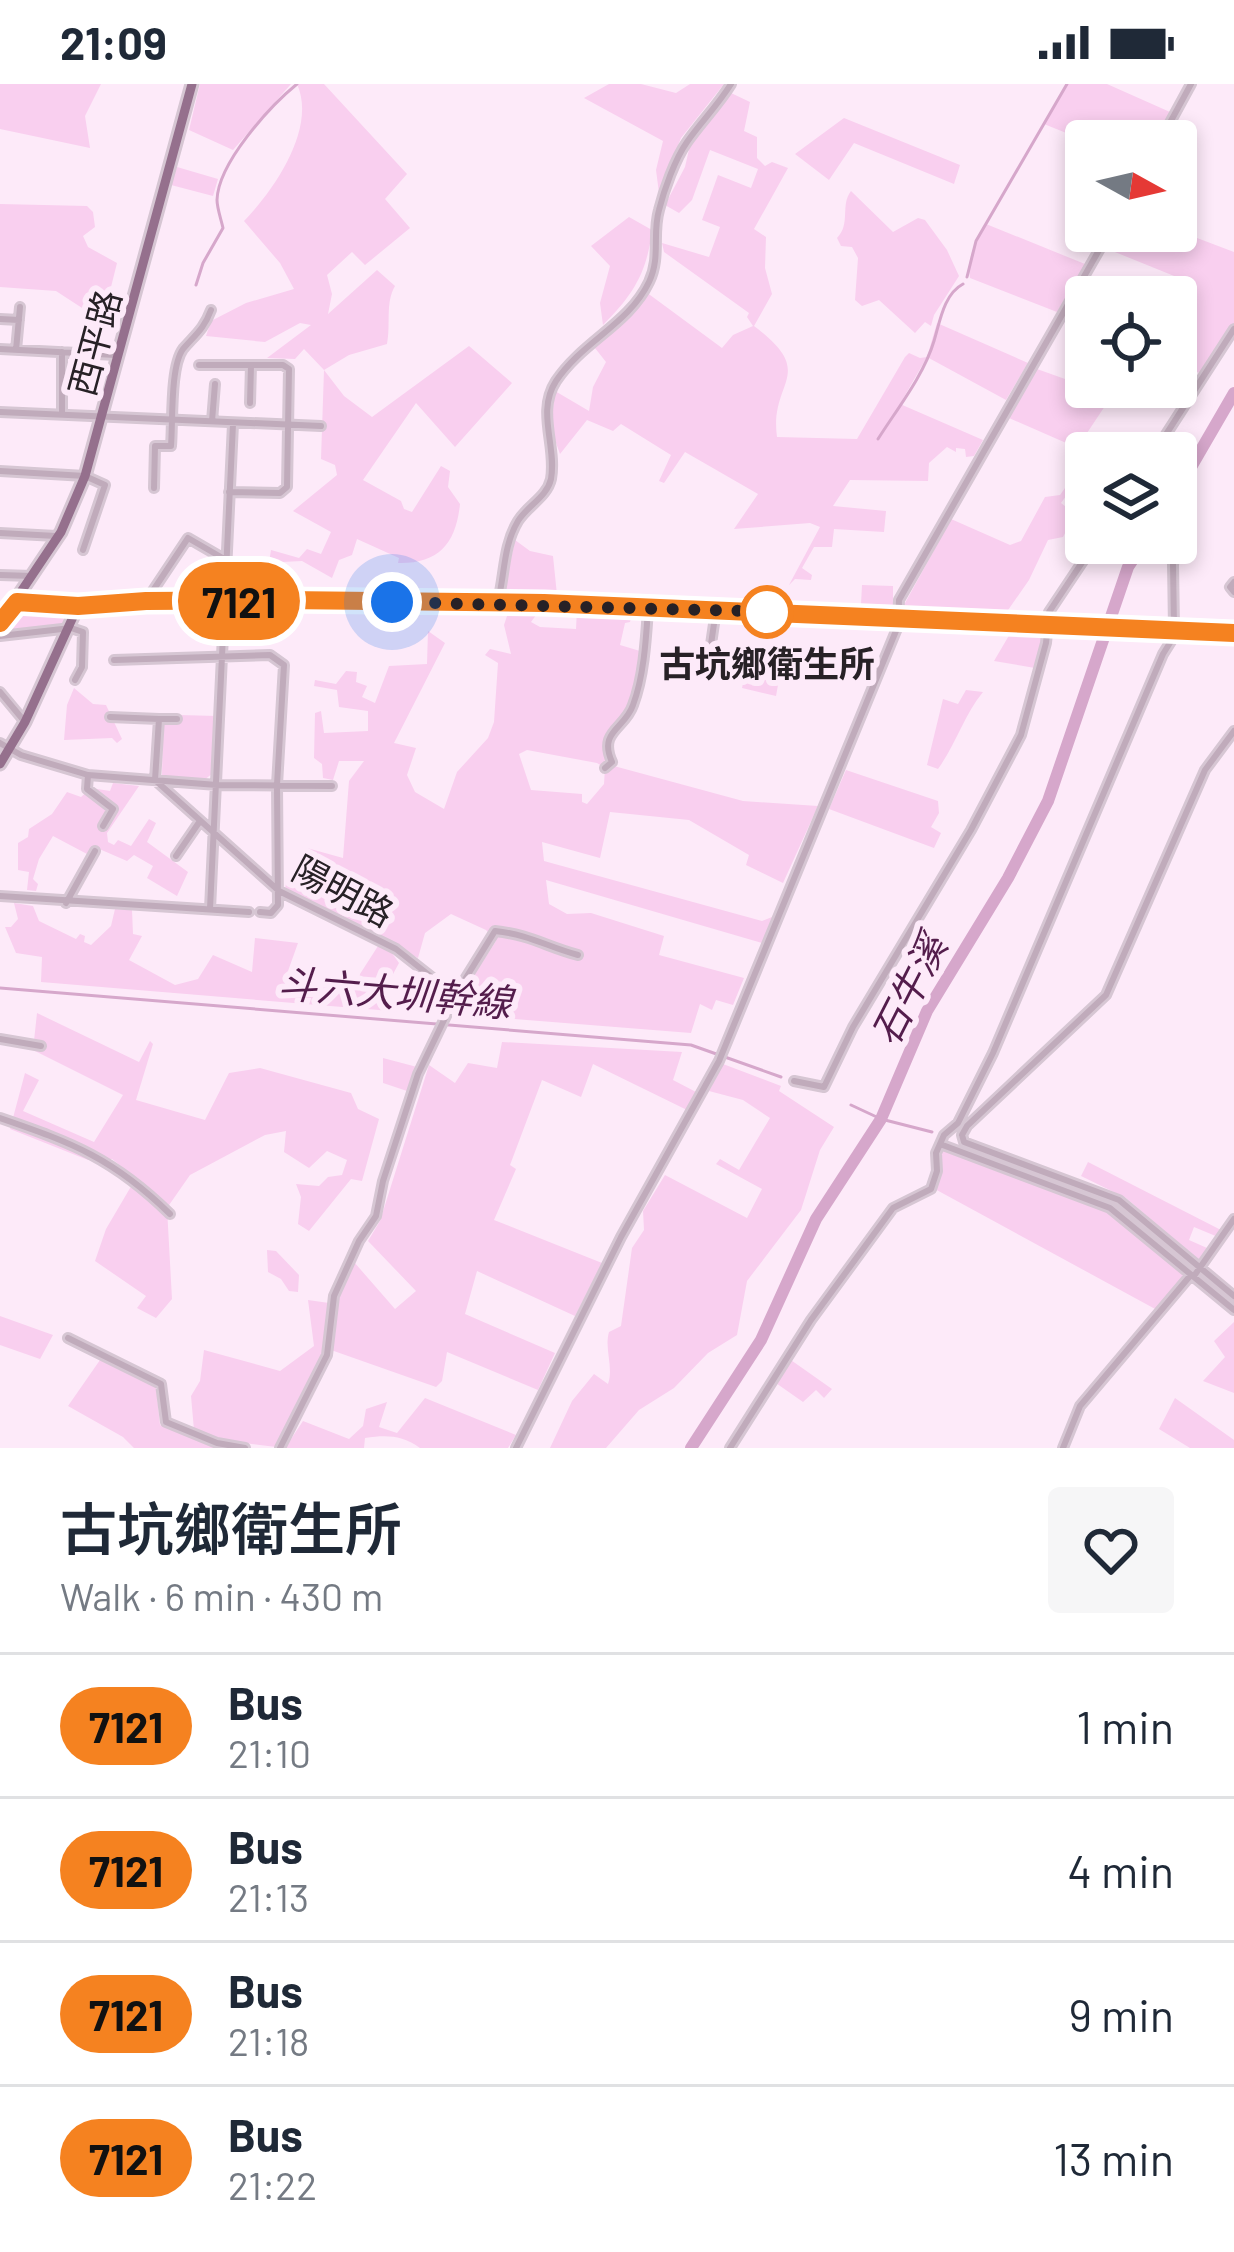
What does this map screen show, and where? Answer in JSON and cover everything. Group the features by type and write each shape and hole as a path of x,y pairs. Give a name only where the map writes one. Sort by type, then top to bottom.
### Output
{"main road":[{"name":"西平路","path":"0,623 58,536 85,476 192,84"},
{"path":"17,602 78,606 146,601 498,604 896,616 1234,633"},
{"path":"0,764 6,745 25,722 78,606"}],"street":[{"path":"498,604 506,547 517,523 550,482 547,422 553,386 580,350 622,318 652,278 659,206 684,146 731,84"},
{"path":"1171,120 1191,84"},
{"path":"517,1448 622,1237 720,1058 898,626 899,600 1098,252"},
{"path":"16,350 20,307"},
{"path":"154,488 155,446 171,446 176,367 183,350 204,329 211,310"},
{"path":"0,319 19,320"},
{"path":"1168,432 1234,329"},
{"path":"0,350 120,355"},
{"path":"62,352 62,414"},
{"path":"199,365 283,365 290,369 285,489 280,493 229,492"},
{"path":"250,404 251,365"},
{"path":"212,421 214,384"},
{"path":"0,412 321,426"},
{"path":"210,909 233,424"},
{"path":"0,471 85,476 105,485 83,550"},
{"path":"0,533 58,536"},
{"path":"146,601 188,538 226,560"},
{"path":"794,1082 824,1087 862,1010 971,830 1021,735 1049,612 1081,564"},
{"path":"957,1130 1171,628 1173,564"},
{"path":"0,574 33,576"},
{"path":"1234,582 1230,587 1234,592"},
{"path":"605,768 612,762 607,742 612,729 633,709 648,609"},
{"path":"710,658 716,610"},
{"path":"0,636 71,628 83,632 82,667 75,680"},
{"path":"673,652 743,664"},
{"path":"115,660 270,655 284,665 277,785 278,891 276,909 260,912"},
{"path":"0,692 25,722"},
{"path":"110,717 178,719"},
{"path":"155,780 159,718"},
{"path":"730,1448 819,1309 893,1208 932,1189 940,1144 1106,995 1205,770 1234,731"},
{"path":"6,745 21,755 88,775 218,785 332,786"},
{"path":"88,775 87,788 113,809 103,826"},
{"name":"陽明路","path":"155,780 278,891 396,949 434,979 459,989"},
{"path":"176,856 200,821"},
{"path":"66,903 94,851"},
{"path":"0,896 249,912"},
{"path":"280,1448 327,1355 334,1296 358,1241 376,1216 418,1074 459,989 494,932 533,936 578,955"},
{"path":"0,1039 41,1046"},
{"path":"0,1118 94,1153 138,1183 170,1214"},
{"path":"957,1130 964,1142 1119,1200 1234,1296"},
{"path":"940,1144 1110,1208 1234,1310"},
{"path":"1063,1448 1080,1406 1201,1268 1234,1220"},
{"path":"68,1338 161,1384 166,1422 218,1443 245,1448"}],"shaded area":[{"path":"0,84 101,84 85,116 90,148 0,129"},
{"path":"200,84 291,84 233,150 189,130"},
{"path":"297,84 324,84 407,174 385,199 410,228 365,265 352,252 327,275 332,294 328,314 377,270 395,286 387,344 349,355 324,370 304,349 295,359 267,358 311,325 300,323 265,342 206,336 211,321 246,303 294,289 280,263 244,221 279,176 297,139 302,101"},
{"path":"609,84 641,84 676,93 690,84 724,84 681,138 659,193 656,170 663,141 584,98"},
{"path":"1067,84 1107,84 1170,112 1166,120 1065,120 1065,132 1044,124"},
{"path":"731,93 750,102 744,131 757,137 757,158 765,166 772,162 788,168 754,229 766,237 765,268 772,294 754,326 773,342 788,368 776,418 777,437 857,439 909,353 927,357 900,404 983,440 974,456 966,457 965,449 956,448 956,452 947,447 929,463 928,481 850,480 833,506 886,511 884,532 834,529 832,547 814,547 802,568 812,575 811,580 795,579 789,585 820,527 810,523 734,529 758,494 685,452 664,483 659,481 671,455 621,424 613,431 587,420 560,454 551,429 555,391 589,411 593,387 606,362 591,343 643,300 646,292 722,348 733,335 753,326 749,313 664,252 662,243 709,257 720,227 702,220 718,175 751,188 758,169 710,150 692,200 679,213 665,205 685,167 690,145"},
{"path":"844,118 960,165 954,184 854,143 829,180 795,154"},
{"path":"177,167 218,179 213,196 171,185"},
{"path":"851,191 893,232 918,218 925,220 947,250 959,276 931,326 925,322 915,333 879,300 862,306 855,300 858,258 852,247 841,246 837,238"},
{"path":"0,204 87,206 93,212 95,227 83,236 88,247 117,263 99,319 56,291 0,287"},
{"path":"629,217 652,230 646,259 623,304 603,325 600,303 610,266 591,246"},
{"path":"986,224 1085,264 1078,276 1065,276 1065,298 1057,312 970,278 975,243"},
{"path":"1197,238 1234,252 1234,323 1203,375 1197,372 1197,276 1174,276 1115,252 1197,252"},
{"path":"937,323 1028,363 1006,400 927,357"},
{"path":"469,346 512,383 455,447 416,403 363,480 412,512 441,466 450,471 448,487 460,504 443,549 424,560 398,563 399,558 357,539 352,555 339,560 332,578 302,561 282,562 271,577 269,591 262,591 260,576 267,575 271,550 299,558 307,549 321,554 331,532 293,511 337,475 335,465 321,459 324,370 344,396 372,417"},
{"path":"1037,369 1065,379 1065,408 1104,408 1088,432 1065,432 1065,442 1009,418"},
{"path":"1065,488 1061,503 1065,533 1048,540 1006,613 907,609 904,605 951,519 1010,545 1021,541 1045,497 1060,495"},
{"path":"515,540 530,551 553,556 557,595 504,592"},
{"path":"862,585 893,586 893,605 861,604"},
{"path":"577,609 633,611 620,645 640,651 634,691 604,747 604,756 614,766 743,801 818,806 783,883 746,865 749,855 689,820 610,812 600,858 542,842 544,861 762,921 772,917 762,943 546,880 549,904 567,914 591,913 664,936 659,955 744,978 733,1005 716,1000 712,1010 700,1004 691,1033 453,1014 457,1004 474,1006 477,989 467,986 496,941 486,930 451,914 425,933 418,958 285,890 287,876 296,876 307,848 343,858 349,781 364,761 339,761 333,780 323,778 322,764 314,758 315,713 321,711 324,733 368,731 368,711 339,707 337,690 314,686 315,680 336,684 346,671 357,672 356,682 367,686 362,697 375,703 389,666 427,664 428,631 445,643 394,743 416,748 407,775 415,792 444,809 457,772 488,738 494,722 498,663 485,655 490,649 511,654 504,625 509,610 539,611 531,622 540,627 576,629","holes":["527,750 605,768 604,784 587,804 582,794 531,790 519,754"]},
{"path":"16,611 70,617 67,626 3,635"},
{"path":"1014,627 1044,632 1035,668 994,661"},
{"path":"746,669 780,674 776,696 742,688"},
{"path":"74,688 93,704 106,705 122,739 117,743 112,738 64,740 67,705"},
{"path":"966,690 983,692 938,769 927,765 943,699 958,704"},
{"path":"179,715 217,716 213,773 203,781 162,776 163,722 178,722"},
{"path":"846,770 938,801 939,813 931,827 941,833 934,848 829,809"},
{"path":"113,783 139,786 107,833 108,842 114,845 118,840 131,846 149,819 156,823 147,842 188,872 177,896 147,878 153,866 134,855 127,861 97,848 87,854 53,836 39,859 33,879 38,884 36,891 27,890 29,872 18,870 18,843 28,837 29,829 52,814 67,792 81,797 91,788 110,791"},
{"path":"14,903 33,906 39,921 76,939 85,936 84,942 91,945 111,926 115,909 132,910 133,934 142,936 129,960 175,985 198,979 213,955 252,972 255,938 298,943 288,971 298,983 358,990 360,974 378,946 399,963 379,1000 391,1011 41,982 42,957 16,953 5,927 18,919"},
{"path":"37,1013 139,1062 150,1041 153,1044 136,1100 205,1120 229,1073 260,1068 351,1093 358,1109 379,1119 362,1181 351,1179 309,1231 298,1224 301,1197 296,1184 319,1186 328,1177 342,1175 347,1160 327,1151 309,1168 284,1152 286,1131 265,1135 190,1175 167,1208 172,1299 156,1318 137,1308 146,1296 95,1261 106,1229 136,1178 112,1159 88,1160 10,1129 25,1073 39,1080 23,1111 94,1142 123,1095 33,1050"},
{"path":"502,1042 682,1052 673,1080 696,1092 687,1110 593,1064 581,1097 542,1080 510,1165 516,1169 494,1220 602,1263 575,1316 477,1271 465,1314 555,1353 538,1390 447,1352 442,1381 436,1387 331,1350 337,1296 354,1262 395,1309 416,1291 368,1241 380,1221 429,1065 455,1083 468,1063 497,1068"},
{"path":"383,1058 417,1067 410,1092 383,1083"},
{"path":"723,1064 781,1086 779,1091 834,1127 820,1150 801,1210 747,1281 737,1335 708,1353 674,1388 639,1410 606,1448 550,1448 572,1401 594,1374 608,1384 609,1332 621,1326 632,1248 644,1230 643,1211 665,1175 747,1218 762,1189 716,1164 720,1159 739,1170 770,1118 743,1100 709,1091"},
{"path":"940,1144 1096,1203 1188,1274 1157,1310 933,1188"},
{"path":"1088,1162 1221,1230 1218,1237 1194,1227 1189,1240 1207,1248 1199,1260 1126,1198 1081,1176"},
{"path":"267,1250 276,1251 299,1275 298,1292 289,1291 268,1272"},
{"path":"308,1300 329,1303 323,1351 276,1447 219,1440 194,1430 191,1396 200,1381 204,1350 280,1371 314,1346"},
{"path":"0,1316 53,1335 40,1359 0,1345"},
{"path":"1234,1322 1234,1393 1203,1381 1225,1357 1214,1341"},
{"path":"788,1358 832,1389 824,1398 816,1390 803,1402 773,1381"},
{"path":"100,1360 156,1386 160,1425 221,1448 134,1448 68,1406"},
{"path":"425,1398 516,1435 508,1448 420,1448 387,1436 365,1438 364,1448 285,1448 303,1421 349,1439 363,1426 366,1409 387,1402 379,1427 397,1433"},
{"path":"1175,1398 1234,1440 1234,1448 1190,1448 1159,1429"}],"waterway":[{"path":"196,285 223,228 217,200 226,169 260,121 297,84"},
{"path":"967,277 976,241 1067,84"},
{"path":"878,439 924,366 947,301 963,284"},
{"path":"625,310 638,295"},
{"name":"石牛溪","path":"1197,457 1234,393"},
{"name":"石牛溪","path":"691,1448 761,1340 816,1219 881,1119 927,1011 1008,878 1048,801 1130,564"},
{"name":"斗六大圳幹線","path":"0,988 691,1045 781,1077"},
{"name":"斗六大圳幹線","path":"851,1105 881,1119 932,1132"},
{"name":"斗六大圳幹線","path":"1032,1171 1115,1207 1234,1304"}],"bus line":[{"name":"7121","path":"0,623 17,602 78,606 284,600 544,603 1234,633"}],"place":[{"name":"古坑鄉衛生所","path":"767,612"}],"route":[{"path":"392,602 782,612 767,612"}]}
